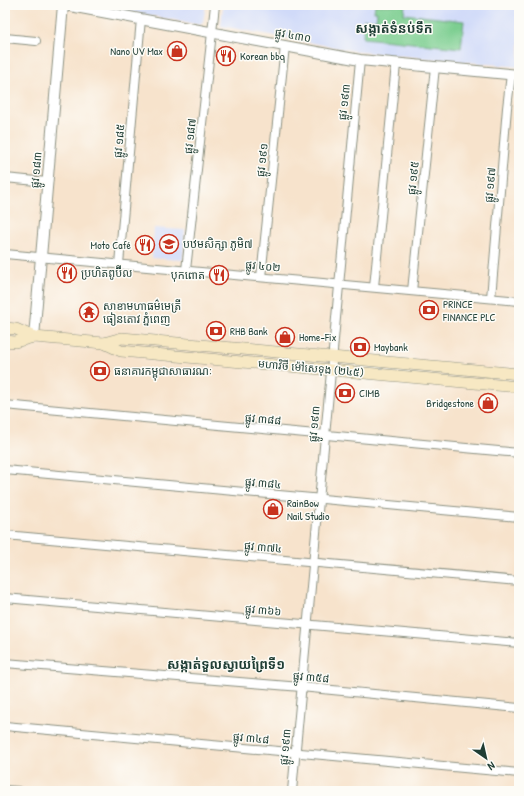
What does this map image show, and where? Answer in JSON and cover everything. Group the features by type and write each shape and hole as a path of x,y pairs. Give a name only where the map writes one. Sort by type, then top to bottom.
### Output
{"main road":[{"name":"មហាវិថី ម៉ៅសេទុង (២៤៥)","path":"5,328 16,328 34,337"},
{"name":"មហាវិថី ម៉ៅសេទុង (២៤៥)","path":"5,341 15,342 34,337 104,343 121,351 519,388"},
{"name":"មហាវិថី ម៉ៅសេទុង (២៤៥)","path":"104,343 122,338 519,374"}],"street":[{"name":"ផ្លូវ ៤៣០","path":"64,5 360,60 515,75"},
{"name":"ផ្លូវ ១៨៣","path":"34,337 40,257 64,5"},
{"name":"ផ្លូវ ១៨៧","path":"186,270 215,5"},
{"name":"ផ្លូវ ១៨៥","path":"119,264 141,19"},
{"path":"5,38 36,41"},
{"name":"ផ្លូវ ១៩១","path":"260,277 285,46"},
{"name":"ផ្លូវ ១៩៣","path":"292,791 331,357 360,60"},
{"path":"374,288 396,64"},
{"name":"ផ្លូវ ១៩៥","path":"412,291 435,67"},
{"name":"ផ្លូវ ១៩៧","path":"491,298 507,108 515,75"},
{"path":"5,178 47,182"},
{"name":"ផ្លូវ ៤០២","path":"5,254 519,301"},
{"name":"ផ្លូវ ៣៨៨","path":"5,405 324,436 519,453"},
{"name":"ផ្លូវ ៣៨៤","path":"5,470 519,516"},
{"name":"ផ្លូវ ៣៧៤","path":"5,535 519,581"},
{"name":"ផ្លូវ ៣៦៦","path":"5,598 519,643"},
{"name":"ផ្លូវ ៣៥៨","path":"5,663 301,687 519,708"},
{"name":"ផ្លូវ ៣៤៨","path":"5,726 295,754 519,773"},
{"path":"5,790 19,791"}],"shaded area":[{"path":"93,5 206,5 203,22 200,25"},
{"path":"223,5 519,5 519,67 360,52 221,26"},
{"name":"បឋមសិក្សា ភូមិ៧","path":"154,228 185,230 183,260 152,258"}],"green space":[{"path":"375,5 405,5 404,14 464,21 461,48 363,38 364,19 376,20 377,12 374,12"}],"place":[{"name":"Nano UV Max","path":"177,51"},
{"name":"Korean bbq","path":"226,56"},
{"name":"បឋមសិក្សា ភូមិ៧","path":"169,244"},
{"name":"Moto Café","path":"145,245"},
{"name":"ប្រហិតពូប៊ីល","path":"67,273"},
{"name":"បុកពោត","path":"219,275"},
{"name":"PRINCE FINANCE PLC","path":"429,310"},
{"name":"សាខាមហាធម៌មេត្រី ធៀនតោវ ភ្នំពេញ","path":"89,312"},
{"name":"RHB Bank","path":"216,331"},
{"name":"Home-Fix","path":"285,337"},
{"name":"Maybank","path":"360,347"},
{"name":"ធនាគារកម្ពុជាសាធារណៈ","path":"100,371"},
{"name":"CIMB","path":"345,393"},
{"name":"Bridgestone","path":"488,403"},
{"name":"RainBow Nail Studio","path":"273,509"}],"district":[{"name":"សង្កាត់ទំនប់ទឹក","path":"394,28"},
{"name":"សង្កាត់ទួលស្វាយព្រៃទី១","path":"226,664"}]}
